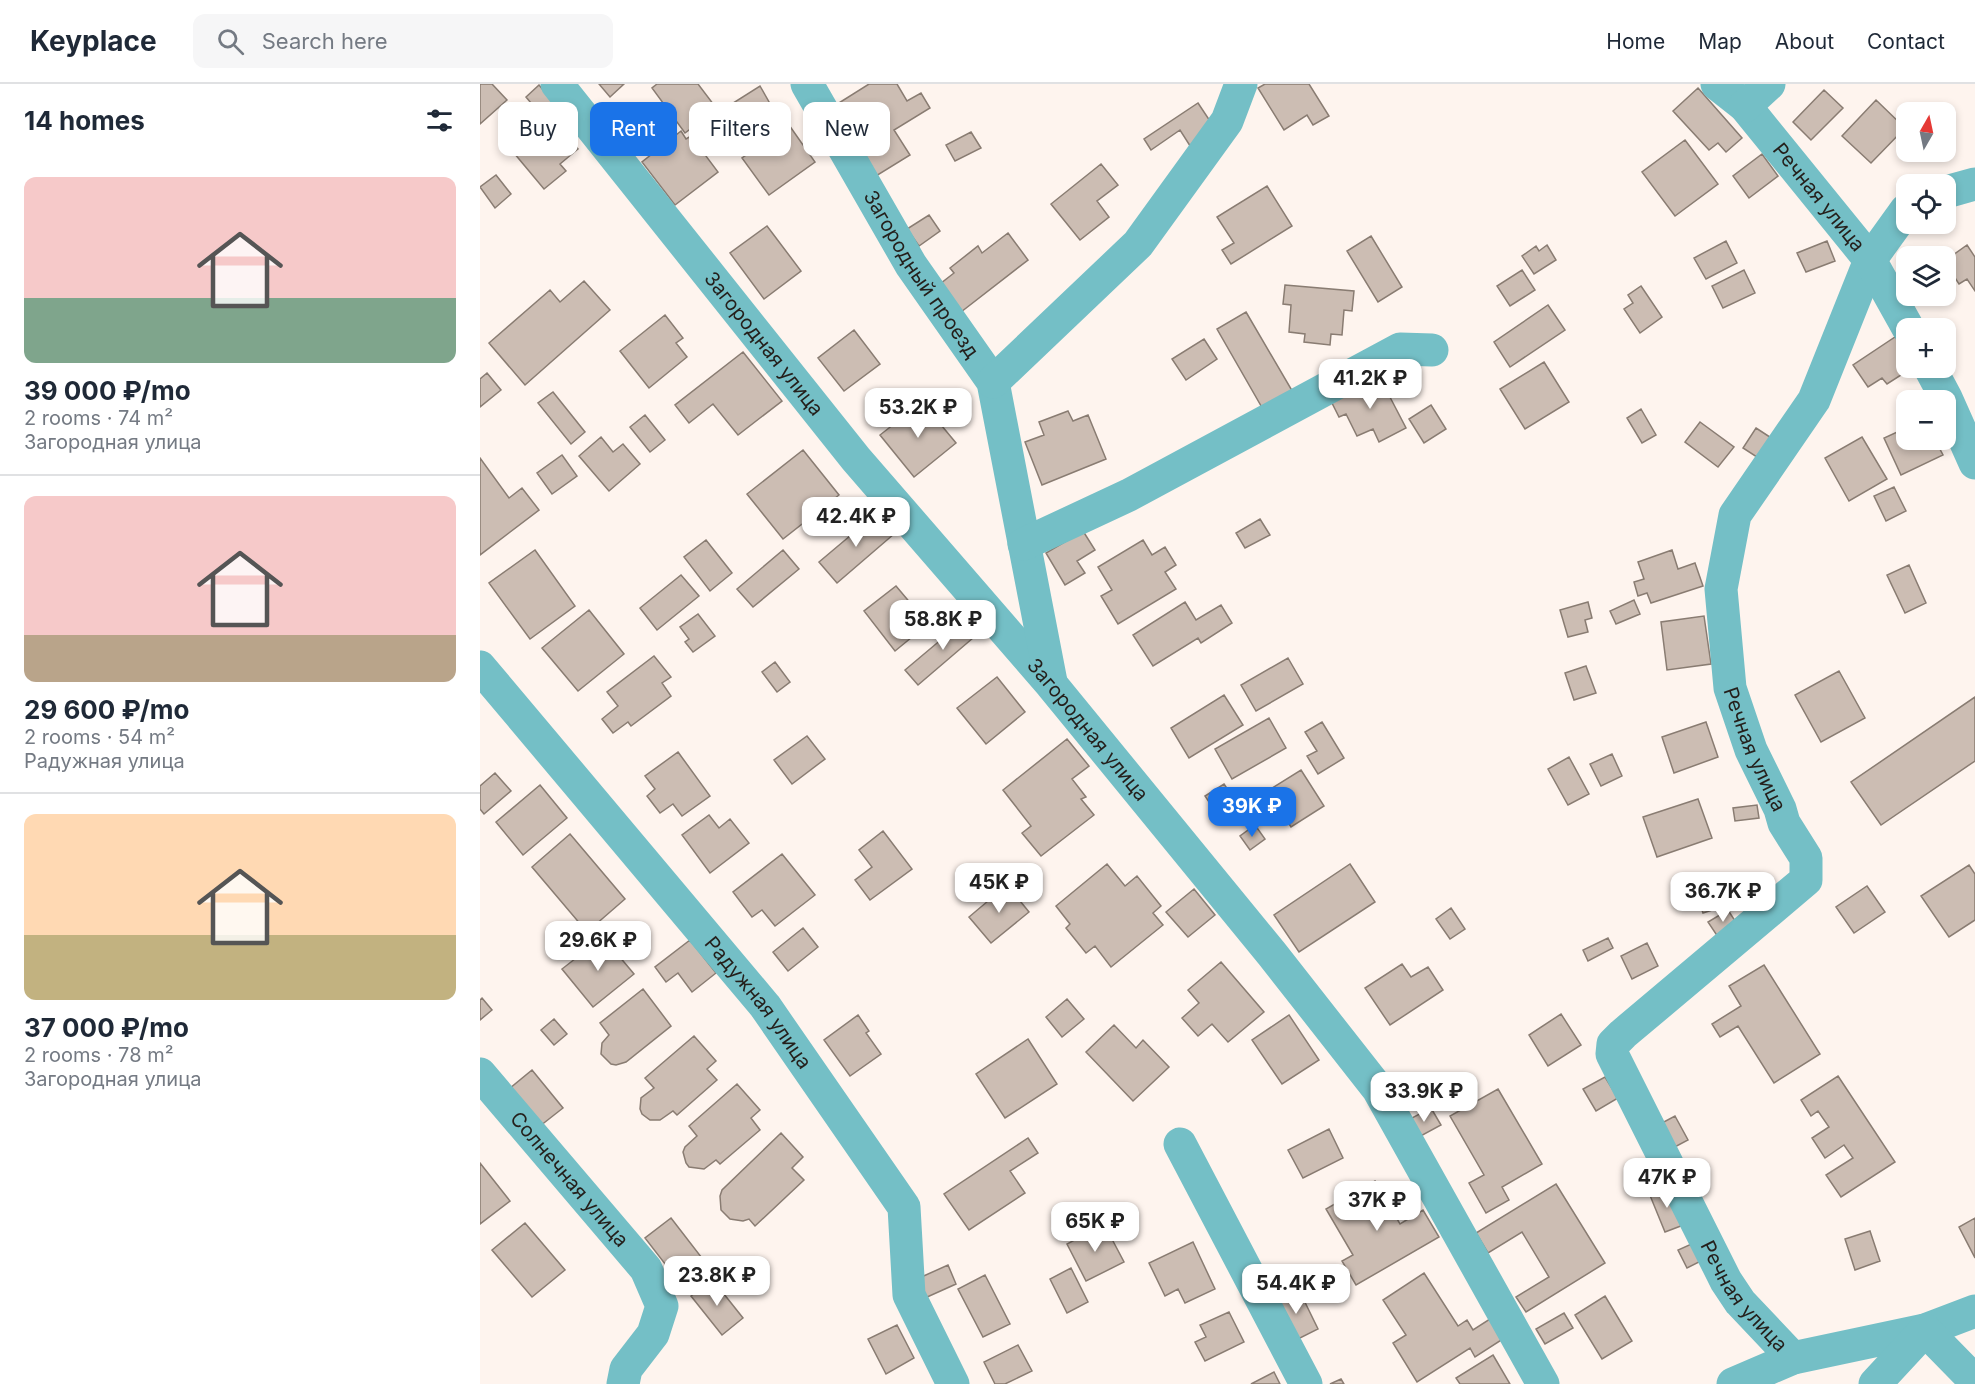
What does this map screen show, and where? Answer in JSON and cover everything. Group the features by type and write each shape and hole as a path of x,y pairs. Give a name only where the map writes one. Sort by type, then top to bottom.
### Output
{"street":[{"name":"Загородная улица","path":"557,84 856,459 1051,684 1272,954 1378,1089 1542,1384"},
{"name":"Загородный проезд","path":"807,84 911,265 993,382 1051,684"},
{"path":"993,382 1138,244 1227,121 1241,84"},
{"name":"Речная улица","path":"1717,84 1745,106 1870,260 1814,400 1735,515 1721,589 1730,688 1751,750 1780,809 1784,823 1806,858 1806,880 1623,1034 1613,1044 1612,1054 1726,1281 1740,1302 1793,1358"},
{"path":"1745,106 1769,84"},
{"path":"1956,189 1975,184"},
{"path":"1896,224 1870,260 1902,318"},
{"path":"1024,544 1129,495 1401,349 1432,350"},
{"path":"1935,378 1975,463"},
{"name":"Радужная улица","path":"480,667 765,1006 904,1207 909,1295 953,1384"},
{"name":"Солнечная улица","path":"480,1074 646,1269 662,1306 653,1334 626,1369 623,1384"},
{"path":"1180,1144 1306,1384"},
{"path":"1733,1384 1793,1358 1925,1330 1975,1311"},
{"path":"1925,1330 1975,1381"},
{"path":"1875,1384 1925,1330"}],"building":[{"path":"480,84 492,84 507,100 498,102 498,108 480,124"},
{"path":"599,84 624,84 610,97"},
{"path":"657,84 698,84 712,102 689,102 689,130 685,133 677,122 677,102 662,102 652,88"},
{"path":"869,84 897,84 907,101 921,93 930,108 894,130 910,155 876,176 864,156 890,156 890,102 840,102"},
{"path":"1265,84 1309,84 1329,116 1313,125 1307,115 1284,130 1258,88"},
{"path":"539,85 553,102 530,102 526,97"},
{"path":"760,86 769,102 735,102"},
{"path":"1698,88 1742,138 1726,152 1718,143 1709,150 1673,111"},
{"path":"1824,90 1843,108 1811,140 1793,122"},
{"path":"1876,100 1896,119 1896,137 1871,163 1842,136"},
{"path":"1198,103 1212,124 1194,152 1180,130 1151,150 1144,139"},
{"path":"791,128 803,145 803,156 811,156 815,162 769,195 742,158 745,156 791,156"},
{"path":"681,131 686,139 689,137 689,156 706,156 718,172 675,205 642,162 650,156 677,156 677,134"},
{"path":"971,132 981,148 955,161 946,145"},
{"path":"1685,140 1718,184 1675,216 1642,172"},
{"path":"1762,154 1778,176 1749,198 1733,176"},
{"path":"516,156 570,156 560,164 566,171 544,189"},
{"path":"1101,164 1118,185 1097,201 1109,217 1080,240 1051,204"},
{"path":"496,175 511,194 495,208 480,187"},
{"path":"1267,186 1292,226 1231,264 1222,250 1234,243 1217,217"},
{"path":"929,215 940,231 919,246 907,229"},
{"path":"767,226 801,271 764,299 730,253"},
{"path":"1008,233 1028,260 961,312 940,284 954,273 950,268 978,246 982,253"},
{"path":"1371,236 1402,287 1378,302 1347,251"},
{"path":"1726,241 1737,263 1706,279 1694,258"},
{"path":"1827,241 1835,261 1806,272 1797,253"},
{"path":"1547,245 1556,260 1534,274 1522,256 1536,246 1539,251"},
{"path":"1967,245 1975,257 1975,291 1967,279 1959,284 1956,279 1956,253"},
{"path":"1522,270 1535,290 1510,306 1497,286"},
{"path":"1744,270 1755,293 1723,308 1712,286"},
{"path":"584,281 610,310 525,385 489,343 550,290 560,302"},
{"path":"1285,285 1354,291 1352,311 1344,310 1342,335 1331,334 1330,345 1304,342 1305,334 1289,332 1291,305 1283,304"},
{"path":"1641,286 1662,317 1640,333 1624,309 1633,303 1628,295"},
{"path":"1548,305 1565,330 1510,367 1494,342"},
{"path":"1246,312 1294,394 1264,411 1217,329"},
{"path":"665,315 683,338 676,343 687,357 649,388 620,351"},
{"path":"854,330 880,364 844,391 818,358"},
{"path":"1896,336 1896,378 1887,384 1882,378 1868,387 1853,365"},
{"path":"1204,339 1217,359 1186,380 1172,359"},
{"path":"743,352 782,401 738,435 713,404 689,423 675,405"},
{"path":"1544,362 1569,402 1525,429 1500,389"},
{"path":"487,373 501,390 480,407 480,379"},
{"path":"1379,376 1406,428 1379,442 1373,429 1357,436 1346,414 1339,417 1331,401"},
{"path":"553,392 585,432 571,444 538,403"},
{"path":"922,402 956,443 914,477 880,435"},
{"path":"1431,405 1446,429 1424,443 1409,419"},
{"path":"1641,409 1656,435 1642,443 1627,418"},
{"path":"1068,411 1073,421 1088,415 1106,459 1042,485 1025,442 1044,435 1039,422"},
{"path":"645,415 665,440 650,452 630,427"},
{"path":"1700,422 1734,447 1718,467 1685,442"},
{"path":"1756,428 1776,441 1763,461 1743,448"},
{"path":"1896,433 1896,450 1940,450 1943,455 1901,475 1884,438"},
{"path":"601,437 613,452 623,444 640,464 609,491 579,456"},
{"path":"1862,437 1887,479 1849,501 1825,458"},
{"path":"803,450 839,495 783,539 747,494"},
{"path":"562,455 577,476 552,494 537,473"},
{"path":"480,458 509,498 522,488 539,510 480,555"},
{"path":"1894,487 1906,511 1886,521 1874,496"},
{"path":"876,514 894,534 837,583 819,562"},
{"path":"1260,519 1270,535 1245,548 1236,533"},
{"path":"1083,531 1095,550 1077,561 1085,573 1065,585 1046,553"},
{"path":"706,540 732,573 710,591 684,557"},
{"path":"1143,540 1152,555 1165,547 1176,565 1165,572 1176,589 1118,624 1101,596 1112,590 1098,567"},
{"path":"535,550 575,606 530,639 489,583"},
{"path":"783,550 799,569 753,607 737,589"},
{"path":"1672,550 1678,569 1695,563 1703,586 1651,603 1647,593 1638,596 1634,582 1644,579 1638,562"},
{"path":"1909,565 1926,603 1905,613 1887,575"},
{"path":"681,575 699,596 657,630 640,608"},
{"path":"896,586 928,624 895,651 864,611"},
{"path":"1634,600 1640,614 1616,624 1610,611"},
{"path":"1185,602 1196,620 1221,605 1232,623 1201,643 1198,638 1153,666 1133,635"},
{"path":"1588,602 1592,618 1585,620 1588,632 1568,637 1560,610"},
{"path":"589,610 624,654 578,691 542,648"},
{"path":"698,614 715,636 693,652 685,642 689,639 680,627"},
{"path":"1704,616 1711,664 1667,670 1661,622"},
{"path":"968,617 980,632 918,685 905,670"},
{"path":"654,656 671,677 662,683 671,696 631,726 628,722 613,733 602,719 618,706 607,692"},
{"path":"1288,658 1303,684 1256,711 1241,685"},
{"path":"775,662 790,682 777,692 762,672"},
{"path":"1586,666 1596,693 1574,700 1565,673"},
{"path":"1839,671 1865,718 1821,742 1795,695"},
{"path":"997,677 1025,712 986,744 957,708"},
{"path":"1224,695 1243,725 1189,758 1171,728"},
{"path":"1975,697 1975,761 1881,825 1851,782"},
{"path":"1269,718 1286,748 1232,779 1215,749"},
{"path":"1322,722 1344,758 1318,774 1307,756 1317,751 1305,732"},
{"path":"1706,722 1718,757 1674,773 1662,737"},
{"path":"807,736 825,759 792,784 774,760"},
{"path":"1067,739 1089,766 1072,779 1086,797 1081,799 1094,815 1041,856 1022,833 1031,826 1003,790"},
{"path":"678,752 710,796 682,816 673,804 660,813 647,796 655,789 645,776"},
{"path":"1612,754 1622,776 1601,786 1590,764"},
{"path":"1569,757 1589,794 1568,805 1548,769"},
{"path":"1301,770 1324,806 1291,827 1284,816 1268,825 1253,800"},
{"path":"495,773 511,791 484,814 480,809 480,786"},
{"path":"1224,784 1234,799 1215,811 1205,796"},
{"path":"540,785 567,818 523,855 496,822"},
{"path":"1698,799 1712,838 1657,857 1643,817"},
{"path":"1757,805 1759,818 1735,821 1733,808"},
{"path":"709,815 719,828 730,819 749,843 710,873 682,835"},
{"path":"1255,825 1265,839 1250,850 1240,836"},
{"path":"883,831 912,869 870,900 855,880 872,867 859,850"},
{"path":"570,834 625,899 587,932 532,867"},
{"path":"782,854 815,895 775,926 762,910 752,917 733,892"},
{"path":"1107,864 1125,886 1137,876 1161,906 1153,913 1163,925 1111,967 1095,946 1086,953 1066,928 1070,924 1056,906"},
{"path":"1350,864 1375,902 1299,952 1274,915"},
{"path":"1969,865 1975,874 1975,920 1949,937 1921,896"},
{"path":"1718,883 1722,892 1726,890 1731,904 1703,913 1695,890"},
{"path":"1007,885 1029,912 991,943 969,917"},
{"path":"1867,886 1885,912 1854,933 1836,907"},
{"path":"1194,889 1215,915 1188,937 1166,912"},
{"path":"1451,908 1465,929 1450,939 1436,919"},
{"path":"1728,910 1737,924 1718,937 1708,922"},
{"path":"803,928 818,947 788,971 773,952"},
{"path":"603,937 634,974 593,1007 562,969"},
{"path":"1608,938 1613,948 1588,961 1583,950"},
{"path":"690,940 716,973 692,992 678,973 666,982 655,967"},
{"path":"1647,943 1658,966 1632,979 1621,956"},
{"path":"1221,962 1264,1012 1228,1042 1212,1024 1198,1036 1182,1018 1199,1003 1188,990"},
{"path":"1402,964 1411,977 1428,967 1443,990 1390,1025 1365,988"},
{"path":"1764,965 1820,1054 1774,1083 1738,1026 1720,1037 1712,1024 1741,1006 1729,986"},
{"path":"643,989 671,1026 626,1062 611,1064 601,1054 602,1043 609,1035 600,1023"},
{"path":"482,998 492,1010 480,1020 480,1000"},
{"path":"1067,999 1084,1019 1062,1037 1046,1017"},
{"path":"1561,1014 1581,1045 1548,1066 1529,1035"},
{"path":"858,1015 869,1031 866,1033 881,1054 850,1076 824,1040"},
{"path":"1289,1015 1319,1060 1282,1084 1252,1040"},
{"path":"554,1019 567,1034 554,1045 541,1030"},
{"path":"1114,1025 1136,1048 1143,1040 1169,1067 1133,1101 1086,1052"},
{"path":"694,1036 716,1061 707,1069 717,1080 677,1115 673,1111 660,1120 650,1120 642,1114 640,1109 641,1098 654,1088 645,1078"},
{"path":"1028,1039 1057,1084 1005,1118 976,1074"},
{"path":"532,1070 563,1108 540,1126 509,1089"},
{"path":"1838,1076 1895,1162 1841,1197 1826,1175 1853,1158 1844,1145 1825,1158 1812,1138 1829,1127 1818,1111 1811,1116 1801,1100"},
{"path":"1605,1077 1618,1098 1596,1111 1583,1089"},
{"path":"737,1084 760,1110 751,1118 760,1130 720,1164 716,1160 704,1169 689,1167 683,1152 697,1136 689,1126"},
{"path":"1498,1089 1542,1164 1502,1187 1509,1200 1486,1213 1469,1183 1484,1175 1450,1116"},
{"path":"1431,1108 1441,1125 1417,1138 1408,1120"},
{"path":"1675,1116 1688,1140 1671,1149 1658,1125"},
{"path":"1329,1129 1343,1158 1303,1178 1288,1150"},
{"path":"781,1133 803,1157 792,1168 804,1180 755,1226 749,1219 743,1221 730,1219 721,1210 722,1190"},
{"path":"1028,1138 1038,1153 1010,1171 1025,1193 969,1230 944,1194"},
{"path":"1655,1156 1669,1180 1650,1191 1636,1167"},
{"path":"480,1163 510,1201 480,1224"},
{"path":"1375,1181 1400,1224 1423,1210 1439,1237 1356,1285 1342,1261 1353,1255 1326,1209"},
{"path":"1556,1184 1605,1263 1526,1312 1516,1297 1549,1277 1522,1232 1488,1253 1476,1233"},
{"path":"1669,1185 1686,1224 1665,1232 1649,1193"},
{"path":"671,1218 712,1271 686,1291 645,1238"},
{"path":"1975,1218 1975,1258 1959,1227"},
{"path":"525,1223 565,1270 532,1297 492,1250"},
{"path":"1104,1224 1124,1262 1086,1281 1067,1244"},
{"path":"1870,1231 1880,1261 1855,1270 1845,1239"},
{"path":"1193,1242 1215,1289 1185,1303 1178,1289 1165,1296 1149,1263"},
{"path":"1696,1242 1705,1259 1687,1268 1678,1250"},
{"path":"948,1265 956,1284 925,1298 917,1279"},
{"path":"1071,1268 1088,1302 1067,1313 1050,1279"},
{"path":"1424,1273 1458,1326 1467,1320 1473,1330 1493,1317 1506,1337 1475,1357 1470,1348 1417,1382 1393,1343 1406,1335 1383,1300"},
{"path":"985,1275 1010,1324 983,1337 958,1289"},
{"path":"712,1279 743,1318 722,1335 691,1296"},
{"path":"1298,1288 1318,1329 1294,1341 1274,1301"},
{"path":"1605,1296 1632,1341 1602,1359 1575,1315"},
{"path":"1229,1312 1244,1342 1205,1361 1195,1342 1206,1337 1200,1325"},
{"path":"1564,1313 1573,1328 1545,1344 1536,1329"},
{"path":"897,1325 914,1358 886,1374 868,1339"},
{"path":"1018,1345 1032,1371 1005,1384 995,1384 984,1362"},
{"path":"1493,1355 1510,1384 1460,1384 1456,1378"},
{"path":"1274,1372 1280,1384 1251,1384"},
{"path":"1341,1379 1344,1384 1330,1384"}]}
